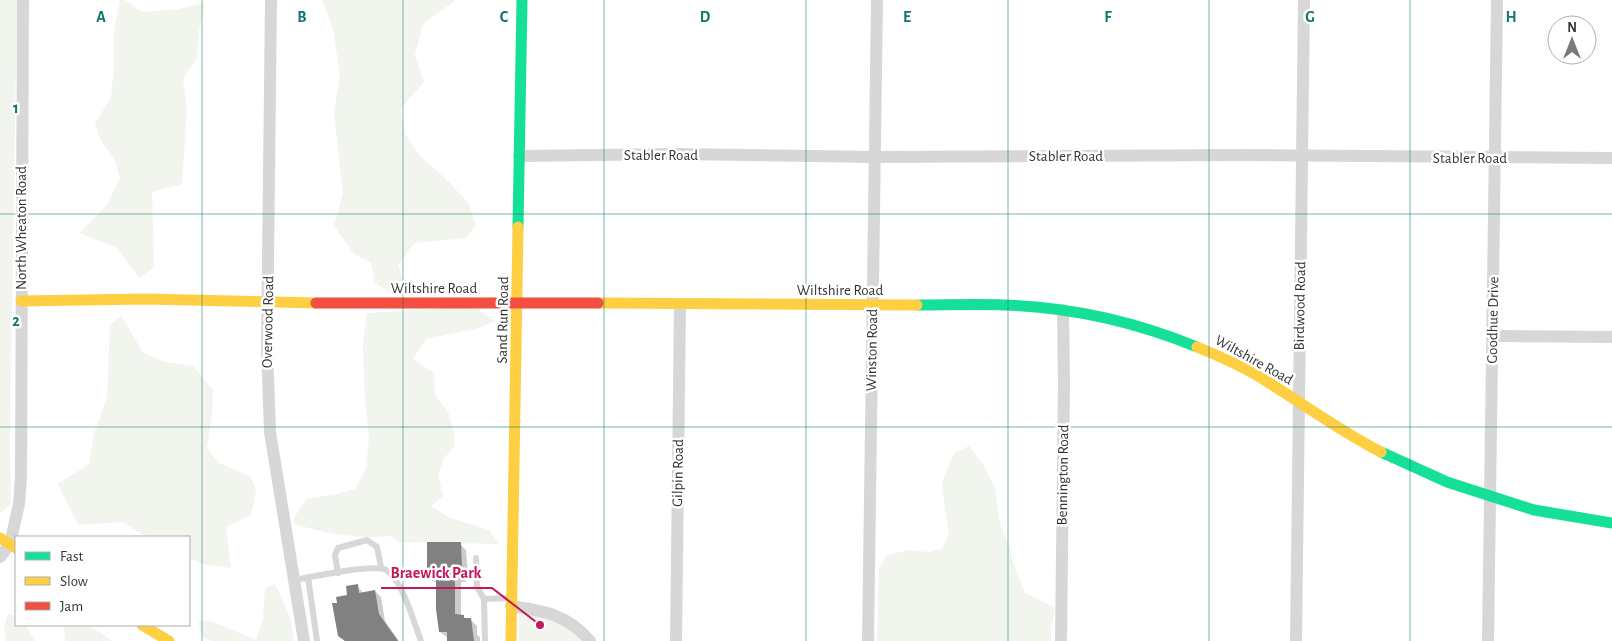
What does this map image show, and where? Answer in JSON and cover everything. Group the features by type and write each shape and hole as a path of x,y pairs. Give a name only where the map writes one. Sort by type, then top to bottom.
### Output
{"street":[{"name":"North Wheaton Road","path":"9,544 19,504 21,476 23,0"},
{"name":"Overwood Road","path":"271,0 267,348 270,432 304,641"},
{"name":"Sand Run Road","path":"511,641 515,509 522,0"},
{"name":"Winston Road","path":"868,641 877,0"},
{"name":"Birdwood Road","path":"1296,641 1304,0"},
{"name":"Goodhue Drive","path":"1488,641 1497,0"},
{"name":"Stabler Road","path":"519,156 680,154 1612,158"},
{"name":"Wiltshire Road","path":"21,301 146,299 268,303 518,302 1005,305 1063,310 1116,320 1168,335 1205,350 1261,378 1363,443 1447,482 1534,510 1612,523"},
{"name":"Gilpin Road","path":"676,641 680,304"},
{"name":"Bennington Road","path":"1061,641 1063,310"},
{"path":"1492,336 1612,337"},
{"path":"0,557 9,544"},
{"path":"511,602 553,614 572,624 590,641"},
{"path":"144,626 169,641"}],"lane":[{"path":"338,573 335,555 338,548 367,540 377,547 381,567"},
{"path":"476,558 477,587 484,599 485,641"},
{"path":"295,580 381,567 387,570 398,582 421,641"},
{"path":"308,577 317,641"},
{"path":"484,599 511,602"}],"shaded area":[{"path":"0,0 17,0 10,439 11,504 0,513"},
{"path":"120,0 125,0 142,12 178,9 205,3 199,30 197,58 183,79 187,109 182,184 152,192 154,267 139,278 117,248 79,233 107,205 120,178 115,160 100,139 95,123 111,98 114,66 114,32"},
{"path":"322,0 456,0 423,24 415,55 424,82 401,108 405,134 420,156 448,181 469,204 476,225 466,238 414,243 398,266 405,283 394,295 375,283 371,263 354,254 334,226 343,194 334,113 340,76 333,29"},
{"path":"452,308 478,309 495,321 479,328 426,339 413,359 434,373 435,395 448,412 454,432 454,446 443,460 438,475 443,496 431,506 448,517 489,530 499,544 398,542 392,536 367,537 343,535 318,531 294,524 294,518 306,499 355,489 366,469 369,437 365,399 363,345 367,313"},
{"path":"121,315 143,353 165,362 193,366 213,390 207,448 219,463 250,476 256,490 251,515 226,527 231,568 202,564 190,558 190,536 145,536 122,522 78,525 58,484 89,464 94,434 107,397 110,326"},
{"path":"969,446 983,464 995,488 1000,525 1009,544 1013,563 1025,593 1055,608 1051,641 877,641 879,568 887,555 909,550 928,552 942,549 949,533 942,482 954,453"},
{"path":"275,584 290,617 294,641 211,641 202,635 199,620 213,622 256,640 263,619 265,589"},
{"path":"519,613 537,616 561,624 581,641 519,641"},
{"path":"8,614 15,616 15,626 27,626 35,641 6,641 4,628"},
{"path":"64,626 90,626 112,641 65,641"}],"building":[{"path":"427,542 461,542 462,568 460,568 460,576 455,576 455,614 464,615 464,618 471,618 474,641 447,641 447,632 439,632 436,609 436,576 427,576"},
{"path":"358,584 359,593 375,590 379,614 398,641 345,641 338,636 332,603 337,603 336,597 347,595 346,586"}],"traffic: fast":[{"path":"518,227 522,0"},
{"path":"917,305 1004,305 1053,309 1127,323 1197,347"},
{"path":"1381,452 1447,482 1534,510 1612,523"}],"traffic: slow":[{"path":"511,641 518,227"},
{"path":"21,301 145,299 316,303"},
{"path":"598,303 917,305"},
{"path":"1197,347 1255,374 1336,426 1381,452"},
{"path":"0,538 15,547"},
{"path":"144,626 169,641"}],"traffic: jam":[{"path":"316,303 598,303"}],"place":[{"name":"Braewick Park","path":"540,625"}]}
